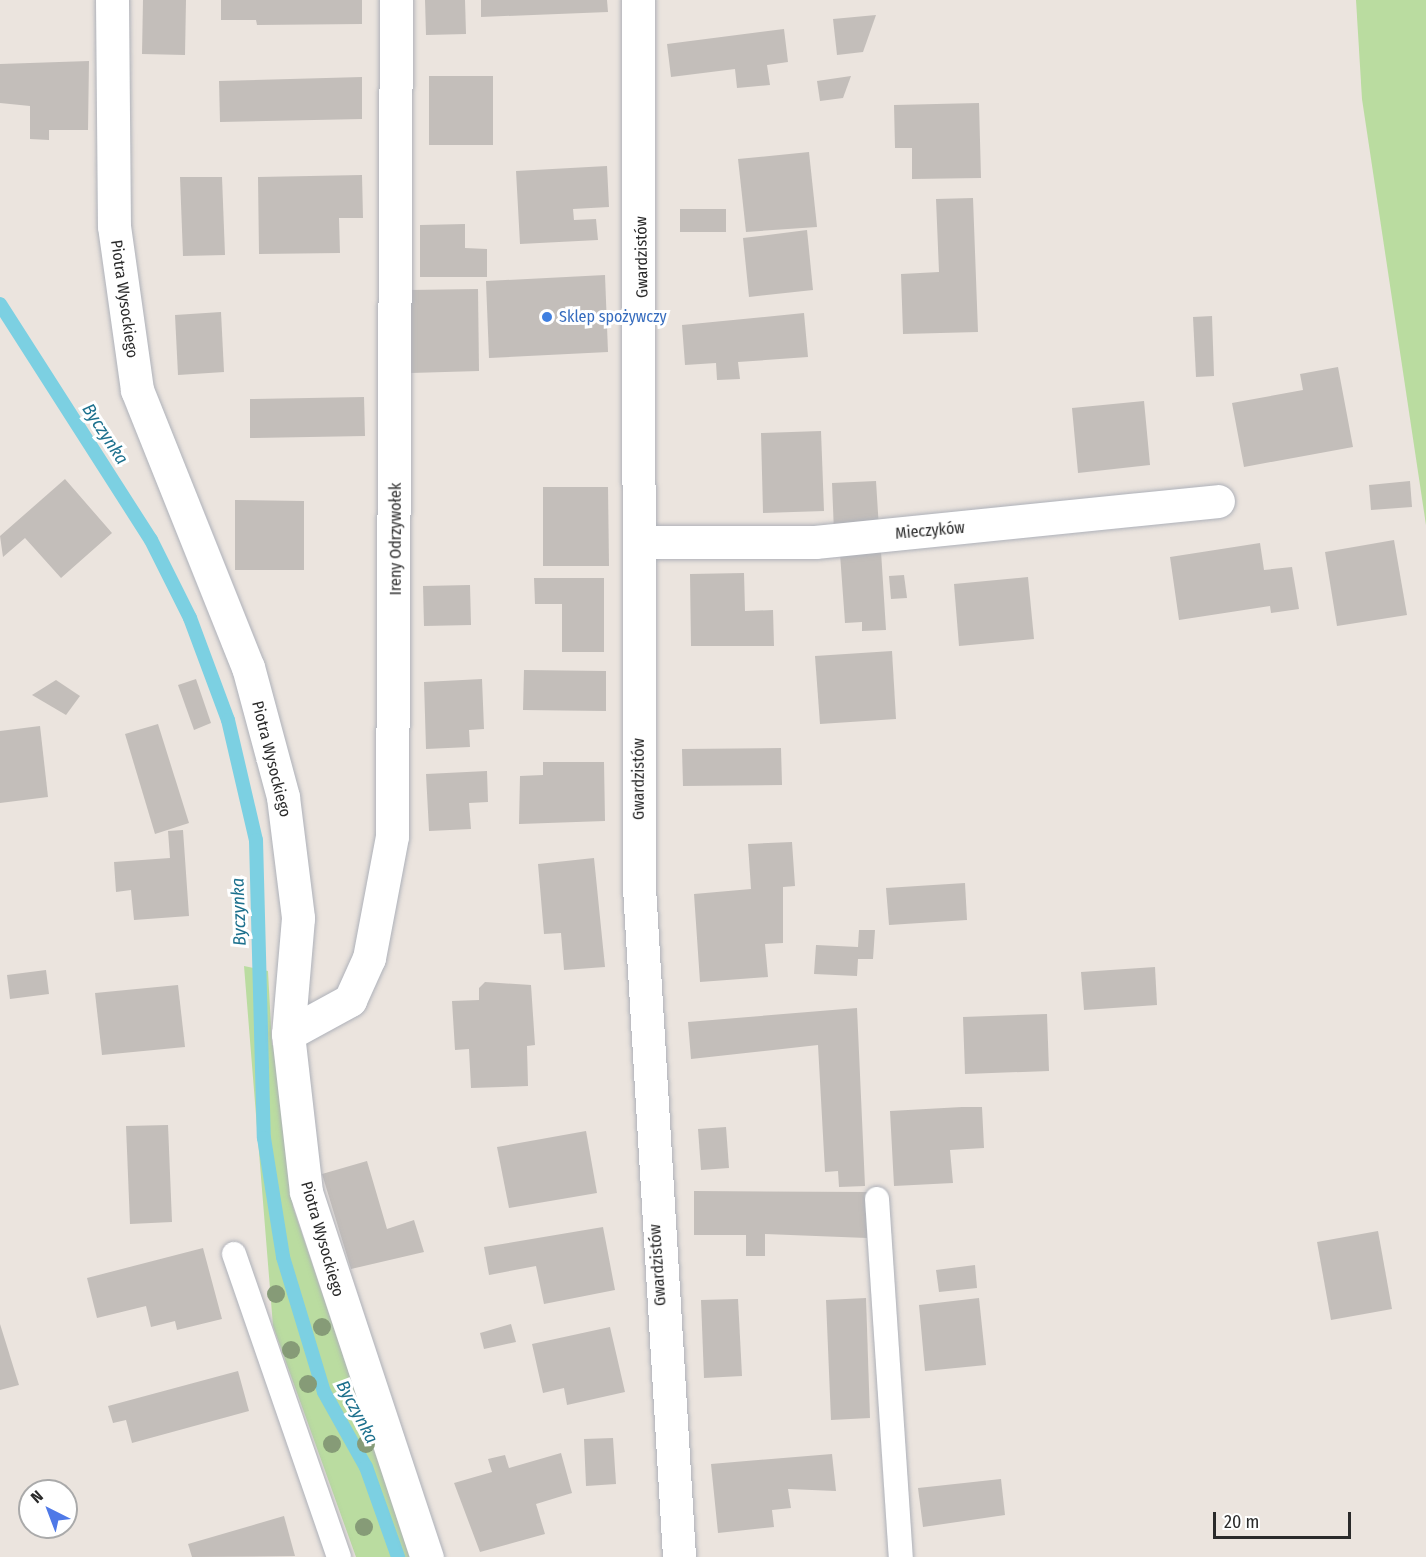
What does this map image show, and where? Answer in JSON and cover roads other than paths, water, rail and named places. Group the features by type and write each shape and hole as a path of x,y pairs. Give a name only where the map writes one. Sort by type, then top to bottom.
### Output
{"street":[{"name":"Piotra Wysockiego","path":"111,0 114,226 123,314 137,390 248,667 284,797 298,918 288,1034 306,1192 427,1557"},
{"name":"Ireny Odrzywołek","path":"288,1034 350,1000 369,958 392,836 396,0"},
{"name":"Gwardzistów","path":"638,0 639,887 679,1557"},
{"name":"Mieczyków","path":"640,542 815,542 1218,501"}],"lane":[{"path":"877,1199 901,1557"},
{"path":"234,1254 339,1557"}],"waterway":[{"name":"Byczynka","path":"0,304 151,540 190,618 228,720 256,840 264,1138 283,1257 324,1392 366,1467 398,1557"}],"place":[{"name":"Sklep spożywczy","path":"547,317"}]}
